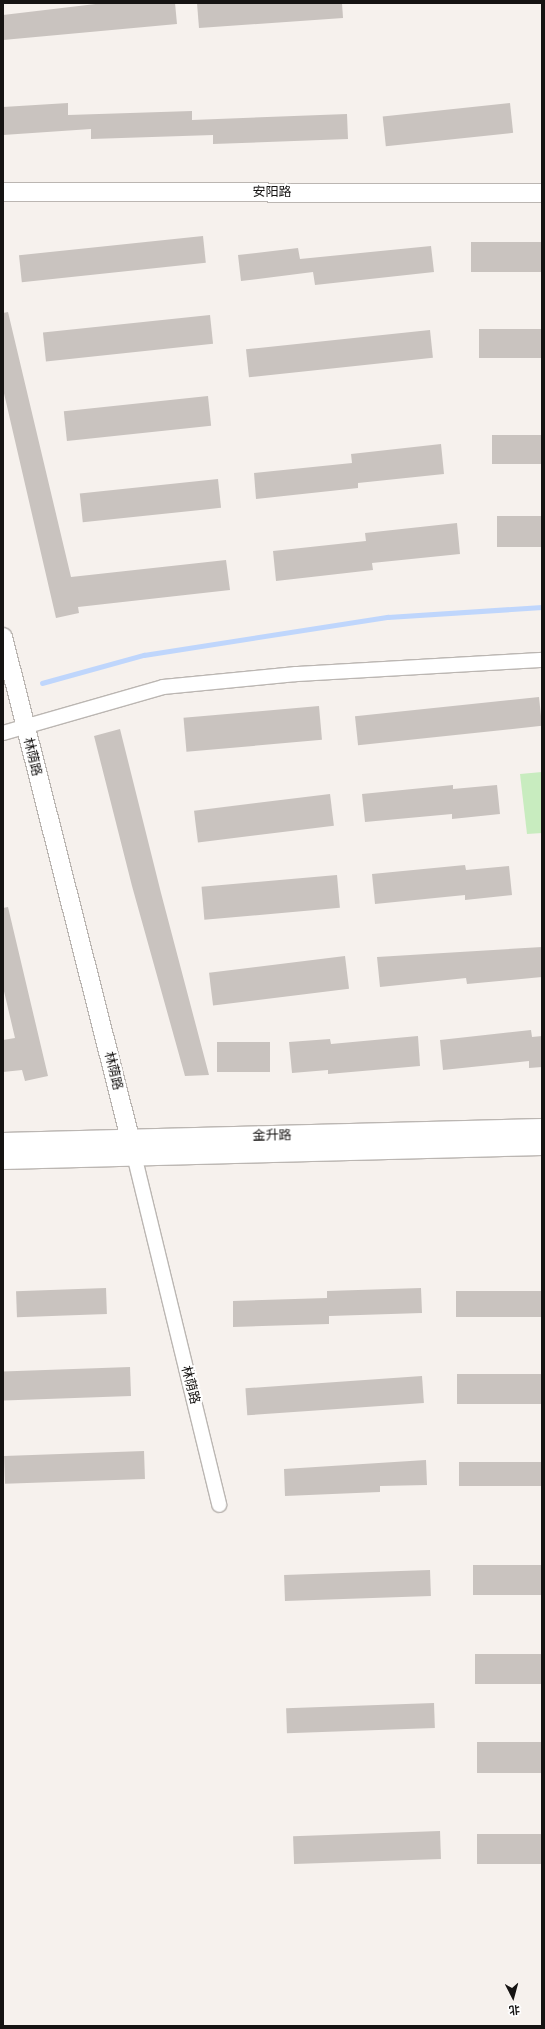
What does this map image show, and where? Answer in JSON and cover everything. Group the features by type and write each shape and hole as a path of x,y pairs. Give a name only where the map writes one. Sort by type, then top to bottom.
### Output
{"main road":[{"name":"金升路","path":"3,1158 132,1147 542,1129"},
{"name":"金升路","path":"3,1143 132,1147 542,1145"}],"street":[{"name":"安阳路","path":"3,192 542,193"},
{"name":"林荫路","path":"3,637 132,1147 219,1505"},
{"path":"3,733 25,728 163,687 304,674 542,660"}],"green space":[{"path":"542,772 542,833 527,834 520,774"}],"building":[{"path":"104,3 175,3 177,24 3,40 3,15"},
{"path":"197,3 342,3 343,18 199,28"},
{"path":"68,103 68,115 192,111 192,120 347,114 348,139 213,144 213,135 91,139 91,129 3,135 3,107"},
{"path":"510,103 513,133 386,146 383,116"},
{"path":"203,236 206,263 22,282 19,255"},
{"path":"471,242 542,242 542,272 471,272"},
{"path":"431,246 434,272 315,285 313,272 241,281 238,255 298,248 300,259"},
{"path":"8,312 71,577 226,560 230,590 78,607 79,613 56,618 3,389 3,313"},
{"path":"210,315 213,344 46,361 43,333"},
{"path":"479,329 542,329 542,358 479,358"},
{"path":"430,330 433,358 249,377 246,349"},
{"path":"208,396 211,426 67,441 64,411"},
{"path":"492,435 542,435 542,464 492,464"},
{"path":"441,444 444,474 358,483 358,488 256,499 254,473 352,463 351,454"},
{"path":"218,479 221,508 83,522 80,494"},
{"path":"497,516 542,516 542,547 497,547"},
{"path":"457,523 460,554 372,563 373,570 276,581 273,551 366,541 365,533"},
{"path":"539,697 542,726 358,745 355,716"},
{"path":"319,706 322,740 186,752 184,718"},
{"path":"120,729 209,1075 185,1076 132,886 94,736"},
{"path":"453,785 453,789 497,785 500,814 452,819 452,814 365,822 362,794"},
{"path":"330,794 334,826 198,842 194,811"},
{"path":"465,865 466,870 509,866 512,895 465,900 465,895 375,904 372,874"},
{"path":"337,875 340,908 204,920 202,887"},
{"path":"8,907 48,1076 25,1081 22,1070 3,1072 3,1040 15,1038 3,987 3,908"},
{"path":"542,947 542,977 467,984 466,978 380,987 377,957"},
{"path":"345,956 349,989 213,1005 209,973"},
{"path":"531,1030 532,1037 542,1036 542,1067 529,1068 529,1061 443,1070 440,1040"},
{"path":"418,1036 420,1066 328,1074 328,1070 292,1073 289,1042 330,1039 331,1044"},
{"path":"217,1042 270,1042 270,1072 217,1072"},
{"path":"106,1288 107,1314 17,1317 16,1291"},
{"path":"421,1288 422,1313 329,1316 329,1324 233,1327 233,1301 327,1298 327,1291"},
{"path":"456,1291 542,1291 542,1317 456,1317"},
{"path":"130,1367 131,1396 4,1400 3,1371"},
{"path":"457,1374 542,1374 542,1404 457,1404"},
{"path":"422,1376 424,1403 247,1415 245,1388"},
{"path":"144,1451 145,1479 5,1484 4,1456"},
{"path":"426,1460 427,1485 380,1486 380,1492 285,1496 284,1469"},
{"path":"459,1462 542,1462 542,1486 459,1486"},
{"path":"473,1565 542,1565 542,1595 473,1595"},
{"path":"430,1570 431,1596 285,1601 284,1575"},
{"path":"475,1654 542,1654 542,1684 475,1684"},
{"path":"434,1703 435,1728 287,1733 286,1708"},
{"path":"477,1742 542,1742 542,1773 477,1773"},
{"path":"440,1831 441,1859 294,1864 293,1836"},
{"path":"477,1834 542,1834 542,1864 477,1864"}],"waterway":[{"path":"42,683 144,655 388,617 542,607"}]}
